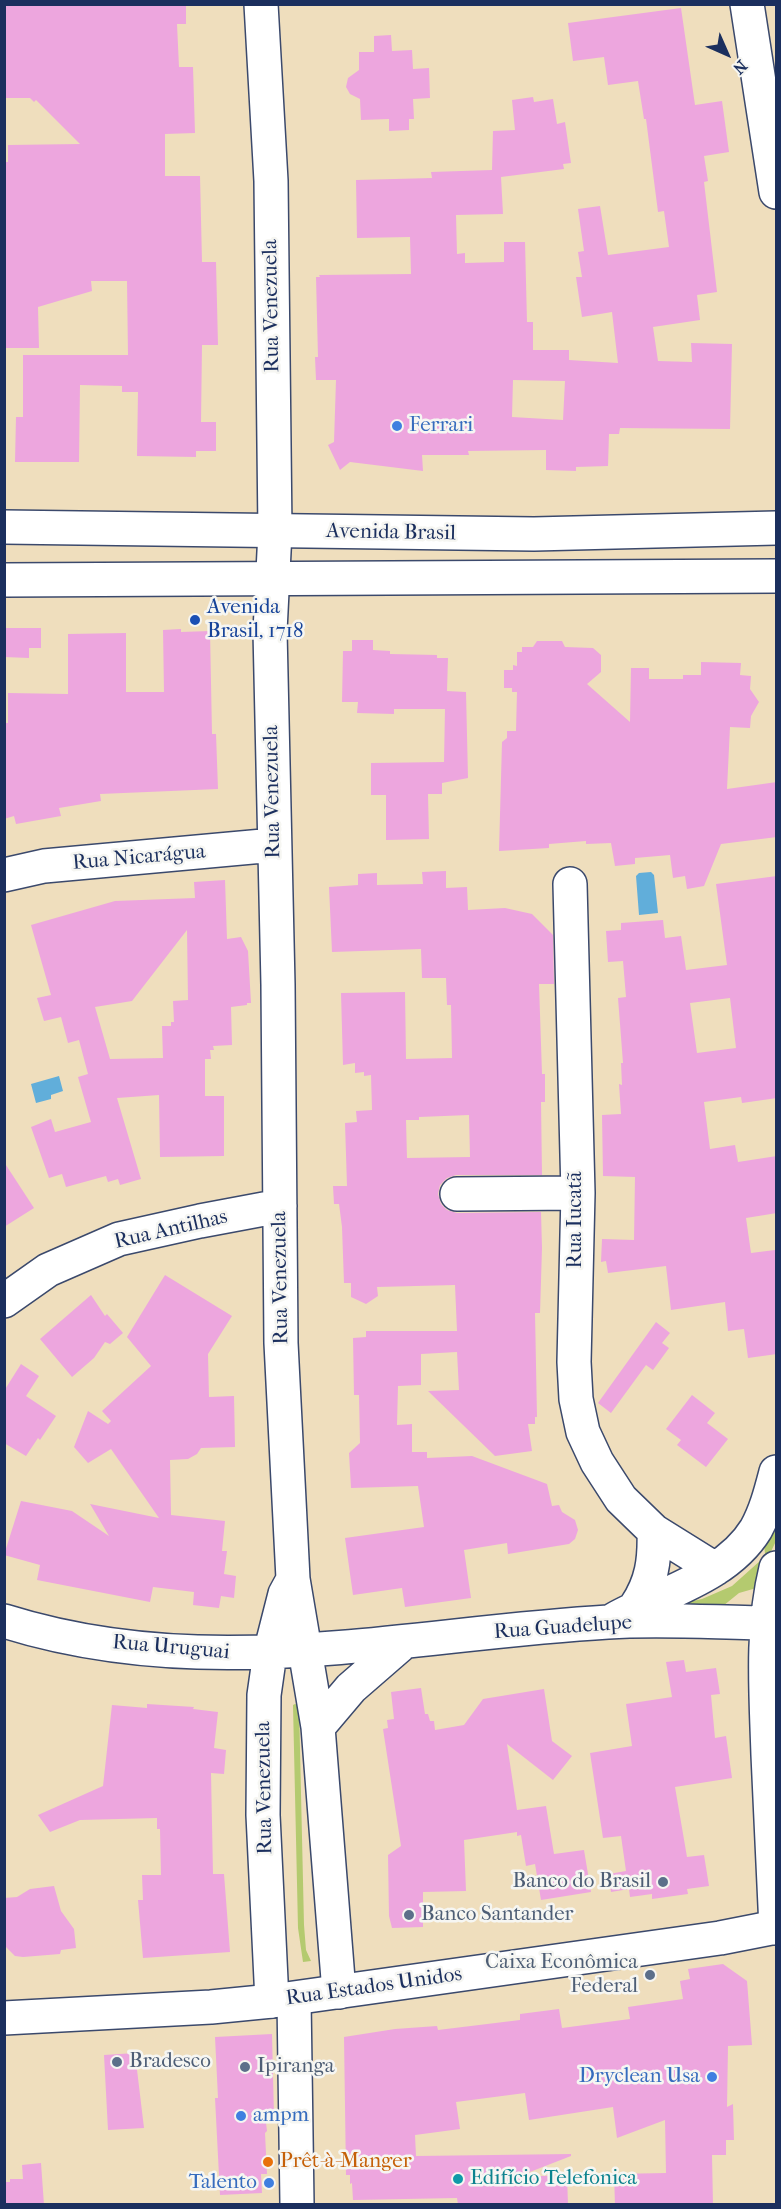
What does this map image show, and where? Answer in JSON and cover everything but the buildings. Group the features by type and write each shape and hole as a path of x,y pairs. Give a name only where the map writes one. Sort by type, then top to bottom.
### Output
{"street":[{"name":"Rua Venezuela","path":"261,4 271,181 276,532 270,631 281,1343 293,1579 318,1727 339,1992"},
{"path":"747,4 777,192"},
{"name":"Avenida Brasil","path":"4,527 534,534 777,528"},
{"name":"Avenida Brasil","path":"4,580 777,576"},
{"name":"Rua Nicarágua","path":"4,875 44,866 274,845"},
{"name":"Rua Iucatã","path":"570,884 578,1193 574,1362 576,1400 583,1432 597,1462 621,1499 654,1531 715,1569"},
{"path":"457,1194 578,1193"},
{"name":"Rua Antilhas","path":"4,1301 48,1270 120,1239 280,1206"},
{"path":"623,1614 715,1569 740,1550 756,1529 765,1510 777,1472"},
{"path":"623,1614 650,1582 653,1570 654,1531"},
{"path":"776,1928 765,1688 772,1623 771,1590 777,1568"},
{"name":"Rua Venezuela","path":"293,1579 285,1594 270,1653 264,1695 263,1815 283,2000 297,2205"},
{"name":"Rua Guadelupe","path":"304,1651 404,1642 623,1614 772,1623"},
{"name":"Rua Uruguai","path":"4,1621 133,1649 207,1653 304,1651"},
{"path":"318,1727 351,1688 404,1642"},
{"name":"Rua Estados Unidos","path":"4,2018 211,2007 283,2000 720,1938 776,1928"}],"green space":[{"path":"776,1530 776,1541 766,1562 760,1587 739,1593 723,1606 670,1606 702,1599 732,1586 761,1560 765,1554 764,1544"},
{"path":"293,1705 299,1705 304,1925 306,1950 311,1961 303,1962 298,1928"}],"water":[{"path":"651,872 654,875 658,913 639,915 636,876 639,873"},
{"path":"59,1076 63,1091 51,1095 51,1099 36,1103 31,1084"}],"place":[{"name":"Ferrari","path":"397,426"},
{"name":"Avenida Brasil, 1718","path":"195,620"},
{"name":"Banco do Brasil","path":"663,1882"},
{"name":"Banco Santander","path":"409,1915"},
{"name":"Caixa Econômica Federal","path":"650,1975"},
{"name":"Bradesco","path":"117,2062"},
{"name":"Ipiranga","path":"245,2067"},
{"name":"Dryclean Usa","path":"712,2077"},
{"name":"ampm","path":"241,2116"},
{"name":"Prêt-à-Manger","path":"268,2162"},
{"name":"Edifício Telefonica","path":"458,2179"},
{"name":"Talento","path":"269,2183"}]}
